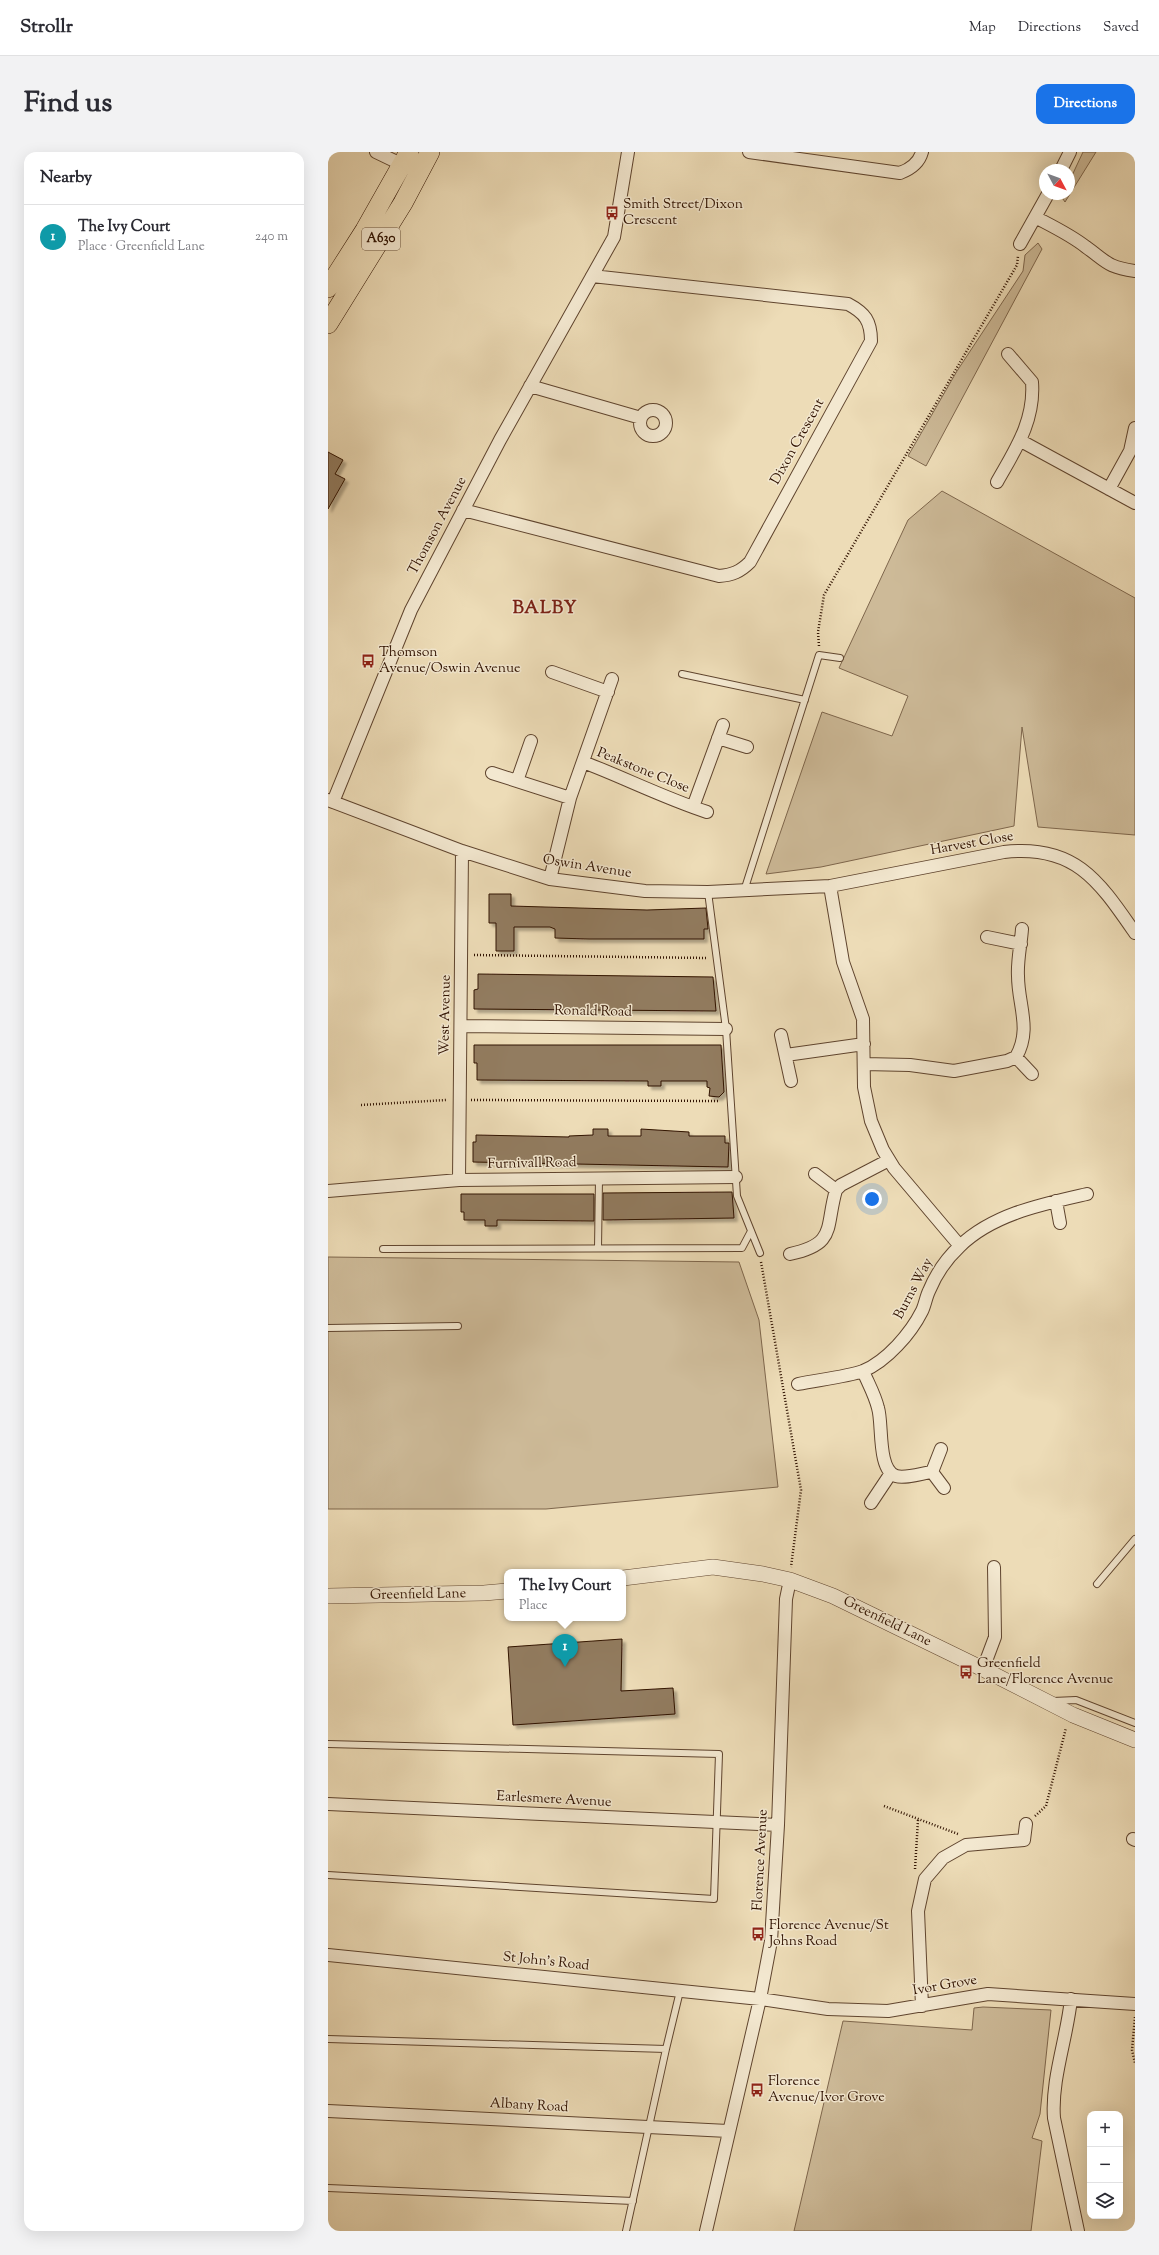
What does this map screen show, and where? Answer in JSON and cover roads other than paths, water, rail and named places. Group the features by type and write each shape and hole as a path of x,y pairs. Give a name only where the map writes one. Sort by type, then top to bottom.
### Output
{"main road":[{"name":"A630","path":"328,324 406,198 430,152"},
{"name":"A630","path":"328,288 406,159"}],"street":[{"path":"376,152 406,159"},
{"name":"Thomson Avenue","path":"331,801 411,610 530,386 614,238 628,152"},
{"path":"749,152 900,173 909,169 916,163 922,152"},
{"path":"1064,164 1070,152"},
{"path":"1020,244 1045,200"},
{"path":"1035,217 1086,246 1105,263 1116,268 1135,271"},
{"name":"Dixon Crescent","path":"463,510 719,576 731,575 750,562 870,340 871,326 866,316 848,304 592,276"},
{"path":"997,482 1021,441 1032,402 1032,382 1008,354"},
{"path":"530,386 641,418"},
{"path":"1109,489 1130,451 1135,428"},
{"path":"1021,441 1135,502"},
{"path":"552,672 608,692"},
{"name":"Peakstone Close","path":"550,879 570,798 612,679"},
{"name":"Peakstone Close","path":"693,807 723,725"},
{"path":"718,738 748,747"},
{"path":"517,781 531,741"},
{"name":"Peakstone Close","path":"582,762 707,812"},
{"path":"492,773 570,798"},
{"name":"Oswin Avenue","path":"331,801 462,851 550,879 638,890 708,892 830,886"},
{"name":"Harvest Close","path":"830,886 1004,852 1025,850 1042,852 1058,856 1084,870 1098,884 1135,933"},
{"name":"West Avenue","path":"459,1180 462,851"},
{"path":"830,886 843,962 863,1019 866,1103 871,1121 889,1160 960,1246"},
{"path":"864,1064 910,1065 954,1071 1007,1061 1016,1057 1024,1035 1025,1022 1017,975 1022,929"},
{"path":"987,937 1021,944"},
{"name":"Ronald Road","path":"461,1026 726,1029"},
{"path":"781,1034 791,1081"},
{"path":"786,1055 864,1044"},
{"path":"1016,1057 1032,1074"},
{"path":"790,1254 809,1250 824,1240 836,1190 841,1185 889,1160"},
{"path":"815,1174 836,1190"},
{"name":"Furnivall Road","path":"328,1191 459,1180 736,1177"},
{"name":"Burns Way","path":"798,1384 863,1371 879,1361 895,1347 913,1326 922,1310 941,1267 960,1246 993,1224 1033,1207 1087,1194"},
{"path":"1056,1201 1060,1223"},
{"path":"863,1371 878,1406 882,1422 883,1455 886,1466 891,1473 897,1476 932,1472"},
{"path":"932,1472 941,1449"},
{"path":"932,1472 944,1488"},
{"path":"871,1502 891,1473"},
{"name":"Greenfield Lane","path":"626,1578 714,1567 763,1574 790,1580 833,1596 983,1669 1073,1715 1135,1740"},
{"path":"983,1669 995,1637 994,1567"},
{"name":"Florence Avenue","path":"706,2231 728,2131 760,1999 771,1941 778,1825 786,1599 790,1580"},
{"name":"Greenfield Lane","path":"328,1596 484,1594 504,1591"},
{"name":"Earlesmere Avenue","path":"328,1804 778,1825"},
{"path":"922,2006 918,1911 925,1879 943,1858 966,1845 1024,1840 1026,1824"},
{"name":"St John's Road","path":"328,1955 760,1999"},
{"name":"Ivor Grove","path":"760,1999 828,2009 888,2011 988,1994 1135,2004"},
{"path":"1071,1999 1068,2025 1053,2101 1054,2118 1078,2231"},
{"name":"Albany Road","path":"328,2111 728,2131"}],"lane":[{"path":"744,891 819,655 840,658"},
{"path":"682,674 805,700"},
{"path":"708,892 726,1029 738,1196 760,1253"},
{"path":"598,1248 599,1179"},
{"path":"384,1249 742,1248 751,1231"},
{"path":"328,1328 458,1326"},
{"path":"1097,1584 1135,1539"},
{"path":"1046,1701 1076,1700 1135,1723"},
{"path":"328,1744 719,1754 714,1899 328,1875"},
{"path":"626,2231 680,1990"},
{"path":"328,2039 666,2050"},
{"path":"328,2188 633,2201"}],"place":[{"name":"Smith Street/Dixon Crescent","path":"612,213"},
{"name":"Thomson Avenue/Oswin Avenue","path":"368,661"},
{"name":"The Ivy Court","path":"565,1667"},
{"name":"Greenfield Lane/Florence Avenue","path":"966,1672"},
{"name":"Florence Avenue/St Johns Road","path":"758,1934"},
{"name":"Florence Avenue/Ivor Grove","path":"757,2090"}],"district":[{"name":"BALBY","path":"545,609"}]}
